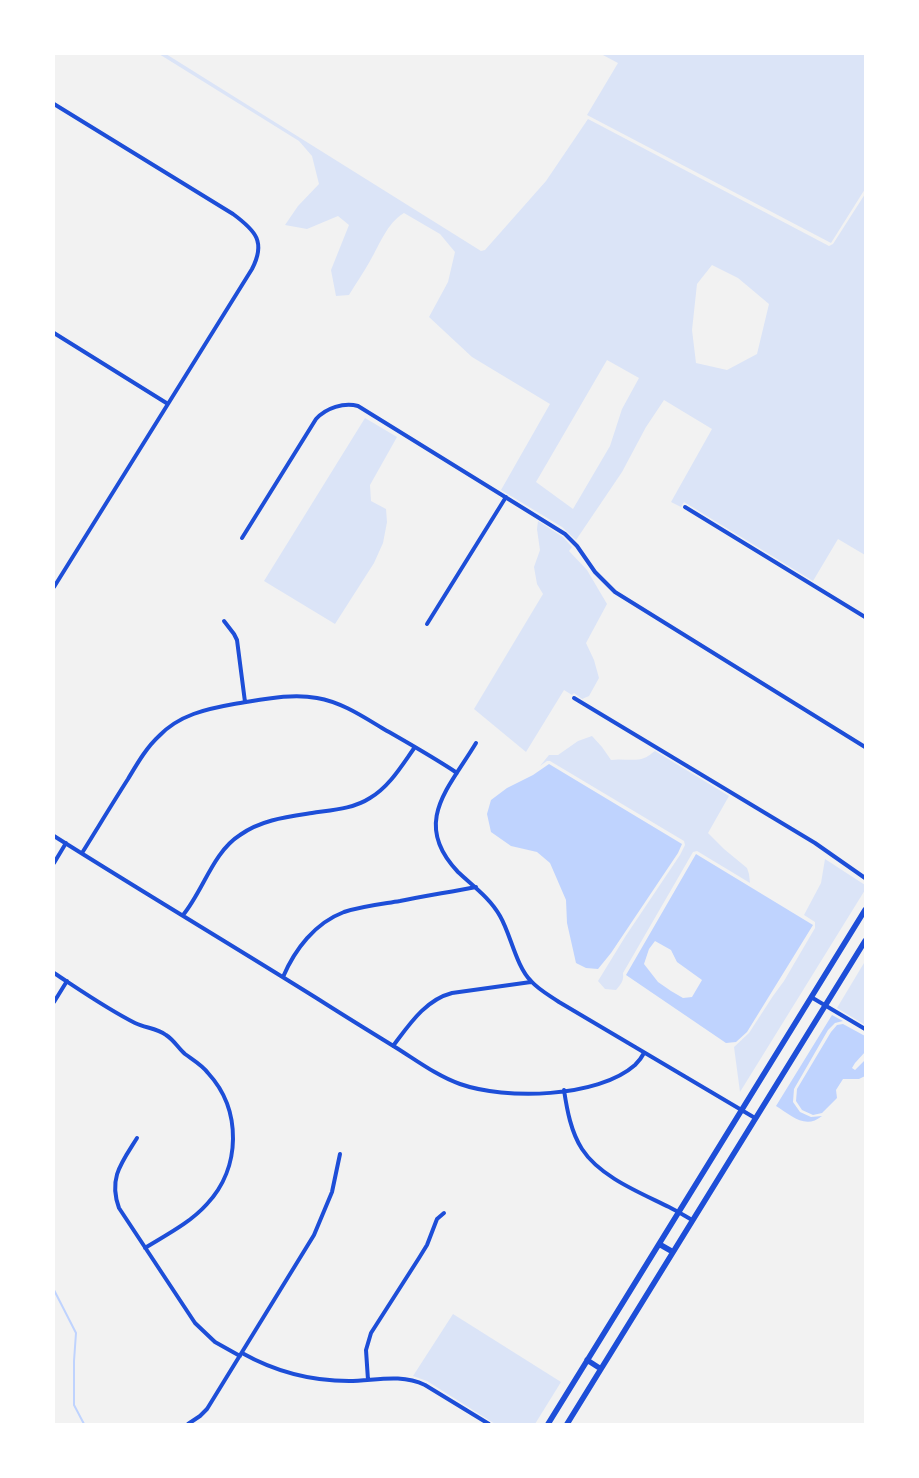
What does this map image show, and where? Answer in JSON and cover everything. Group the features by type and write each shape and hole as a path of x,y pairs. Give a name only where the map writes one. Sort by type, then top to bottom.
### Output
{"main road":[{"path":"548,1424 865,910"},
{"path":"567,1424 865,941"},
{"path":"659,1244 673,1252"},
{"path":"587,1360 601,1369"}],"street":[{"path":"54,104 233,214 251,230 257,238 260,247 252,269 54,587"},
{"path":"54,333 168,404"},
{"path":"242,538 316,419 324,411 336,407 358,406 569,538 595,572 616,592 865,747"},
{"path":"428,624 506,497"},
{"path":"685,507 865,618"},
{"path":"224,621 234,634 236,640 245,702"},
{"path":"82,853 153,742 164,730 177,721 198,712 245,702 292,697 325,700 348,708 457,773"},
{"path":"574,698 815,843 865,878"},
{"path":"476,744 451,781 441,800 436,820 436,830 440,846 451,863 488,900 500,916 525,974 531,982 559,1002 755,1118"},
{"path":"183,915 197,896 214,864 237,836 268,821 351,807 366,800 383,789 402,767 415,747"},
{"path":"54,836 437,1074 460,1084 476,1089 516,1094 535,1094 591,1086 612,1078 630,1068 636,1064 644,1053"},
{"path":"54,863 66,843"},
{"path":"283,977 294,955 307,939 323,924 343,913 369,906 476,888"},
{"path":"54,973 134,1023 154,1029 168,1036 183,1053 201,1065 208,1073 219,1088 229,1108 233,1135 232,1155 226,1177 207,1204 194,1216 145,1248"},
{"path":"54,1002 67,981"},
{"path":"393,1046 424,1009 440,997 531,982"},
{"path":"811,997 865,1029"},
{"path":"564,1090 571,1124 577,1140 590,1160 622,1183 692,1220"},
{"path":"137,1138 115,1179 116,1200 145,1248 195,1323 215,1342 272,1367 303,1376 333,1380 403,1378 420,1382 488,1424"},
{"path":"188,1424 207,1409 314,1235 329,1199 340,1154"},
{"path":"368,1380 366,1350 371,1334 427,1245 437,1219 444,1213"}],"shaded area":[{"path":"159,54 166,54 481,251 485,250 546,181 588,119 829,246 833,244 865,194 865,555 838,539 813,581 684,502 681,507 671,502 712,429 664,400 646,427 622,472 576,540 562,527 501,490 550,404 472,357 429,317 448,282 455,252 440,234 404,213 388,228 349,295 336,296 331,270 349,225 338,216 307,229 285,225 298,206 319,184 312,156 299,141","holes":["712,265 738,278 769,304 757,354 727,370 696,363 692,330 697,284","607,360 639,378 622,409 610,446 573,509 536,482"]},
{"path":"601,54 865,54 865,189 831,243 587,115 618,63"},
{"path":"365,418 397,437 370,485 371,501 386,509 387,522 383,543 374,563 335,624 264,581"},
{"path":"538,521 563,537 572,547 569,551 587,570 607,604 586,643 594,660 599,678 589,696 582,699 574,693 572,695 564,690 526,752 474,709 543,594 537,584 534,567 540,550 537,529"},
{"path":"592,736 611,760 640,759 647,757 655,751 729,796 708,833 747,868 750,883 697,851 693,852 623,973 622,982 616,990 605,989 598,981 685,845 684,841 550,761 540,766 549,755 558,755 578,741"},
{"path":"825,859 865,885 865,890 740,1092 734,1047 749,1033 784,981 815,928 815,922 804,915 821,883"},
{"path":"865,964 865,1025 837,1008"},
{"path":"453,1314 561,1382 535,1424 495,1424 427,1381 413,1376"}],"water":[{"path":"549,764 682,844 678,853 611,953 598,969 586,968 576,963 567,923 566,900 550,863 537,852 511,846 491,832 487,814 491,800 507,788 533,775"},
{"path":"696,854 813,925 747,1032 736,1042 726,1043 626,975","holes":["655,941 671,950 677,962 702,980 692,997 683,998 671,991 658,982 644,964 649,949"]},
{"path":"832,1015 843,1021 835,1023 828,1030 794,1089 793,1102 800,1112 811,1117 822,1116 810,1122 798,1120 776,1106"},
{"path":"843,1024 865,1036 865,1052 852,1068 855,1070 865,1060 865,1076 859,1079 843,1079 836,1090 837,1098 822,1113 813,1115 802,1110 796,1101 797,1089 831,1032 837,1025"}],"waterway":[{"path":"54,1290 76,1333 74,1405 84,1424"}]}
